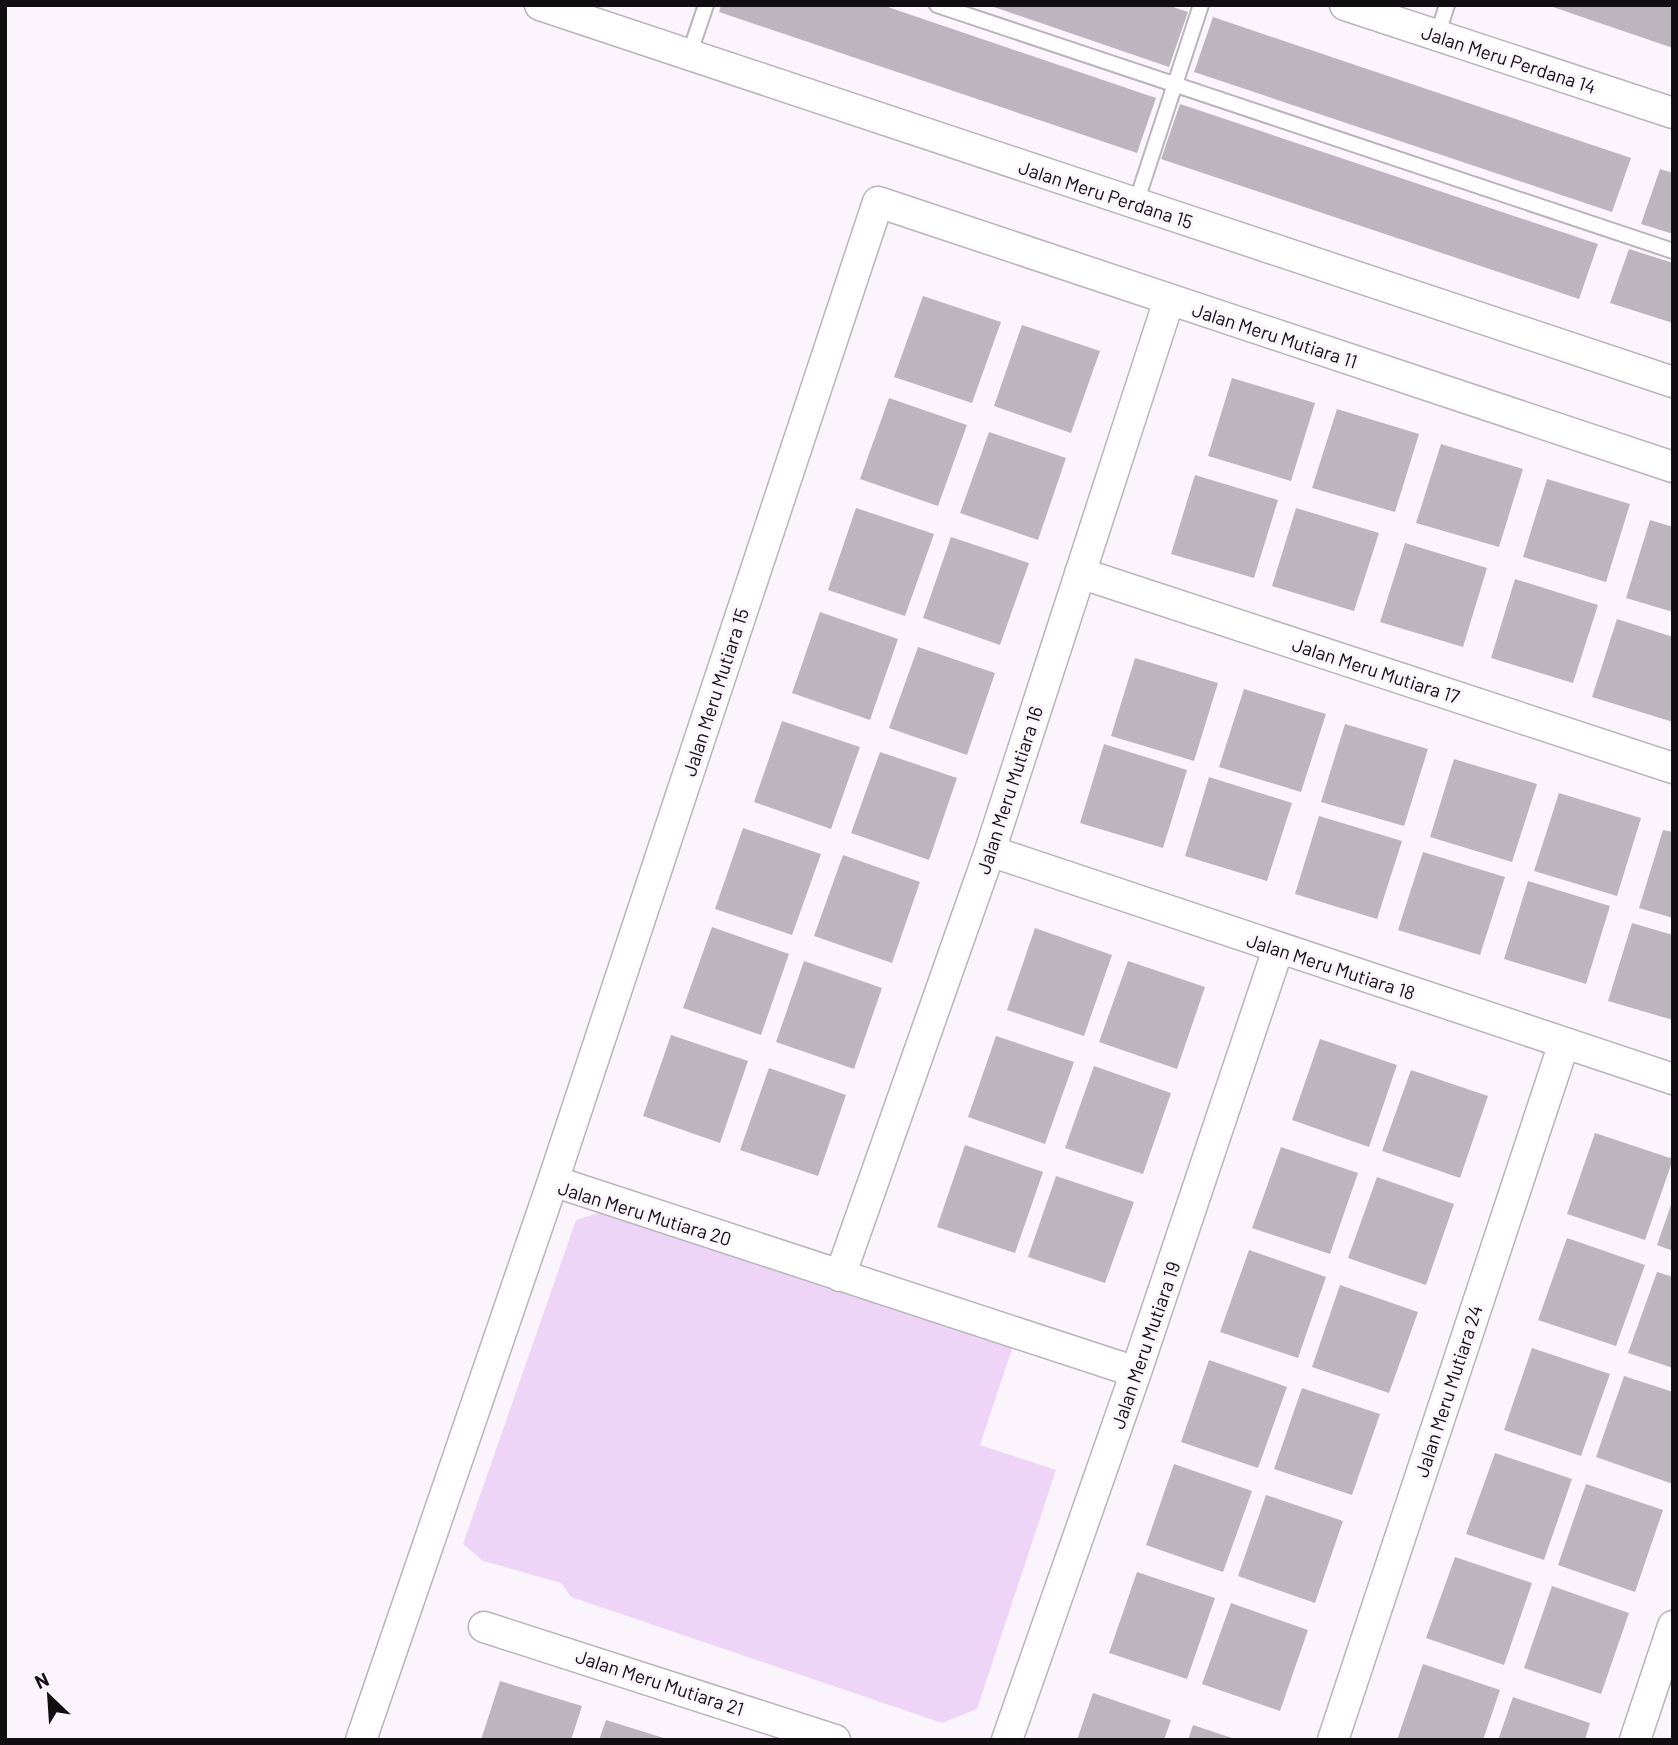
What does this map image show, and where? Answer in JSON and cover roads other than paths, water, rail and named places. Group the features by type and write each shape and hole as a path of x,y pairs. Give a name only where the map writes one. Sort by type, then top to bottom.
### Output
{"street":[{"name":"Jalan Meru Perdana 15","path":"540,5 1673,382"},
{"name":"Jalan Meru Perdana 14","path":"1345,5 1673,113"},
{"name":"Jalan Meru Mutiara 11","path":"878,202 1673,467"},
{"name":"Jalan Meru Mutiara 15","path":"553,1181 878,202"},
{"name":"Jalan Meru Mutiara 16","path":"839,1276 990,851 1169,300"},
{"name":"Jalan Meru Mutiara 17","path":"1080,573 1673,768"},
{"name":"Jalan Meru Mutiara 18","path":"990,851 1673,1079"},
{"name":"Jalan Meru Mutiara 19","path":"1007,1740 1136,1372 1278,948"},
{"name":"Jalan Meru Mutiara 24","path":"1333,1740 1564,1043"},
{"name":"Jalan Meru Mutiara 20","path":"361,1740 553,1181 1136,1372"},
{"path":"1635,1740 1673,1626"},
{"name":"Jalan Meru Mutiara 21","path":"484,1627 835,1740"}],"lane":[{"path":"689,55 706,5"},
{"path":"937,5 1673,251"},
{"path":"1136,204 1200,5"},
{"path":"1437,36 1447,5"}]}
